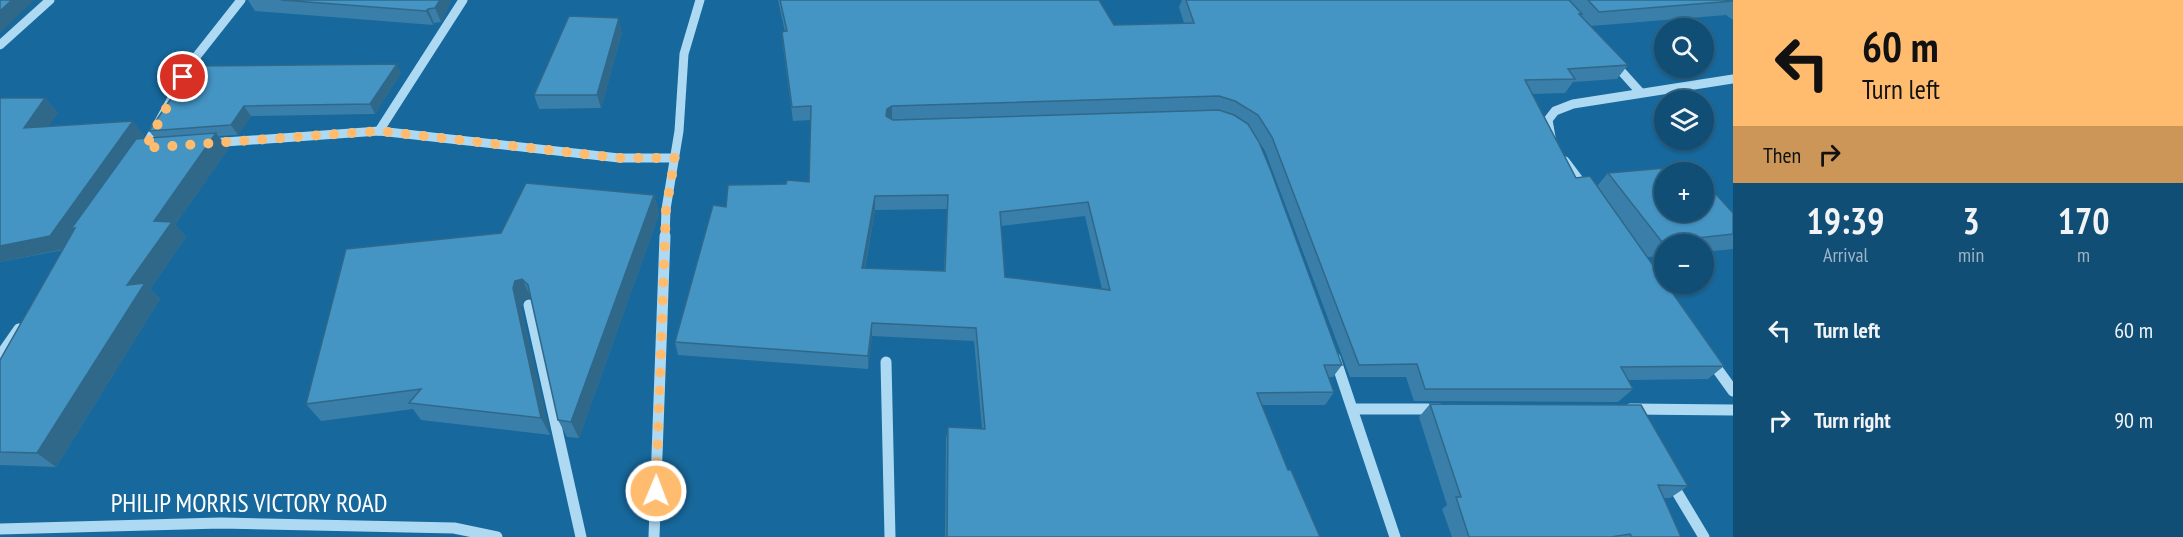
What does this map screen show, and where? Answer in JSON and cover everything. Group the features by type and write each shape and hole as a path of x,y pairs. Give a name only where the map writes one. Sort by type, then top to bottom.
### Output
{"street":[{"path":"0,45 50,0"},
{"path":"156,147 142,151 192,62 241,0"},
{"path":"379,131 463,0"},
{"path":"654,537 666,209 675,158 684,54 700,0"},
{"path":"1609,57 1640,92"},
{"path":"1555,144 1549,134 1548,120 1555,111 1573,104 1733,79"},
{"path":"202,143 379,131 619,158 675,158"},
{"path":"1561,155 1595,202"},
{"path":"529,304 581,537"},
{"path":"0,356 27,317"},
{"path":"1333,353 1395,537"},
{"path":"1706,353 1733,391"},
{"path":"885,362 890,537"},
{"path":"1353,409 1449,409"},
{"path":"1627,412 1733,410"},
{"path":"1663,468 1704,537"},
{"name":"PHILIP MORRIS VICTORY ROAD","path":"0,529 221,523 497,537"}],"building":[{"path":"0,0 12,0 0,11"},
{"path":"281,0 440,0 435,8 426,11"},
{"path":"780,0 1099,0 1114,25 1194,23 1186,0 1569,0 1582,14 1579,14 1628,65 1568,69 1575,79 1525,80 1576,178 1590,176 1654,267 1654,294 1673,294 1724,366 1621,367 1633,389 1425,389 1417,364 1359,365 1272,137 1258,115 1235,101 1219,96 892,106 887,109 886,116 893,120 1219,110 1234,115 1248,124 1259,142 1342,365 1324,365 1334,392 1257,393 1288,470 1291,470 1320,537 947,537 948,427 985,429 976,328 872,323 868,356 675,342 713,205 726,207 728,185 786,184 787,180 809,182 811,106 792,107 782,32 787,31","holes":["948,195 945,271 862,268 875,196","1088,202 1110,290 1005,277 1000,212"]},
{"path":"1588,0 1733,0 1733,1 1599,12"},
{"path":"569,16 619,18 597,95 534,95"},
{"path":"397,64 370,104 244,106 231,125 149,131 193,66"},
{"path":"0,98 45,98 24,128 133,121 50,236 0,246"},
{"path":"216,133 154,221 172,222 127,285 145,283 37,453 0,452 0,360 75,228 71,229 136,139"},
{"path":"1654,169 1654,222 1714,222 1714,192 1733,213 1733,234 1714,236 1714,234 1656,234 1608,173"},
{"path":"526,183 654,195 571,422 558,420 528,285 522,279 515,281 513,288 541,418 409,403 421,389 306,404 346,249 501,233"},
{"path":"1430,404 1641,405 1688,486 1658,485 1681,537 1632,537 1630,534 1611,537 1469,537 1456,497 1461,497"}],"route":[{"path":"183,77 145,148 379,131 619,158 675,158 666,209 656,491"}]}
